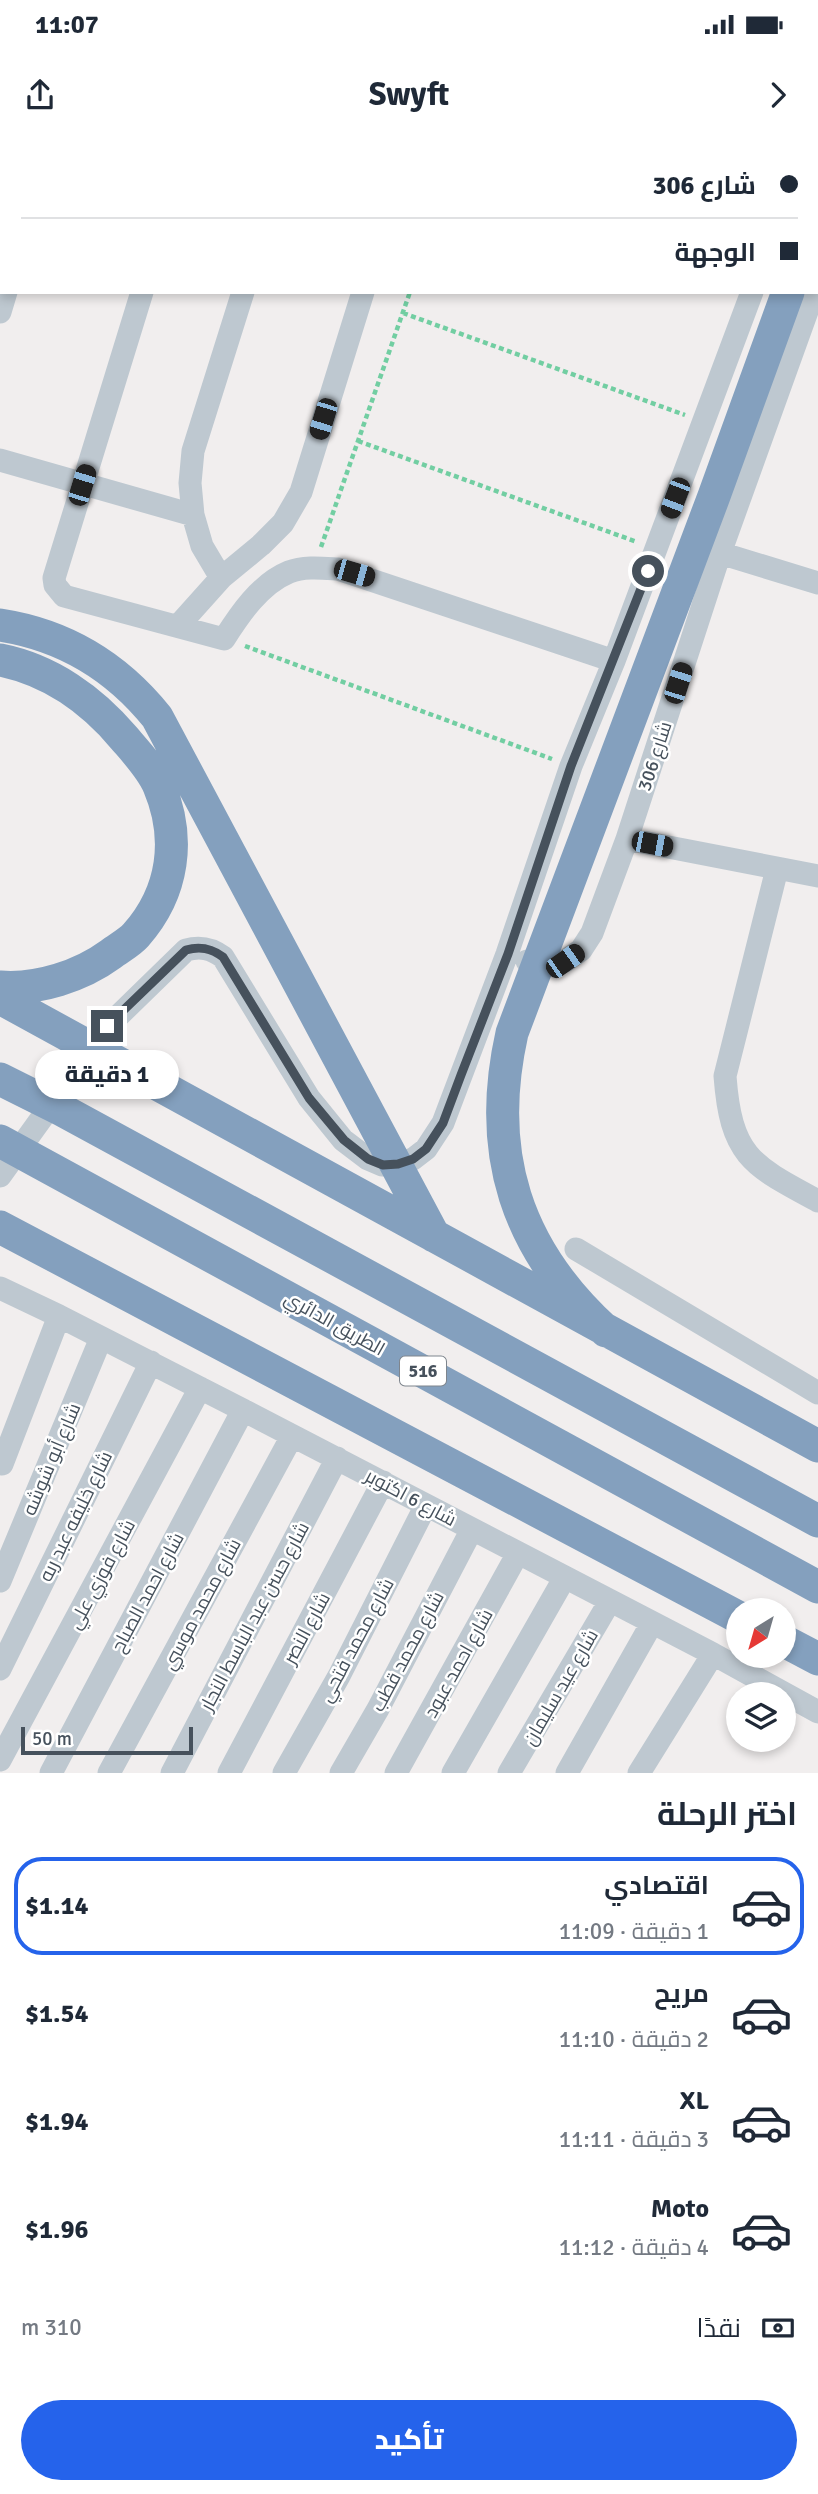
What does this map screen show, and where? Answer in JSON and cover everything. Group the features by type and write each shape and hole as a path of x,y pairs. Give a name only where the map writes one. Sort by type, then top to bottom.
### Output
{"highway":[{"path":"606,1331 558,1280 531,1238 520,1210 510,1182 503,1142 502,1092 505,1063 512,1033 787,294"},
{"path":"0,625 40,633 83,652 124,681 157,717 435,1236"},
{"path":"0,660 36,671 61,683 101,713 118,731 158,783 171,822 172,850 172,863 159,903 135,936 80,972 32,985 0,987"},
{"path":"0,998 818,1446"},
{"path":"0,1079 62,1110 818,1521"},
{"name":"الطريق الدائري","path":"14,1148 818,1587"},
{"path":"2,1229 726,1611"},
{"path":"796,1647 818,1659"}],"street":[{"path":"0,312 5,294"},
{"path":"141,294 54,578 59,591 71,598 224,639 242,611 269,584 289,572 314,568 338,569 614,661"},
{"path":"221,578 202,546 193,515 190,483 193,451 242,294"},
{"path":"178,626 221,578 276,530 301,492 355,294"},
{"path":"0,1176 107,1026 186,950 195,948 211,950 223,957 309,1098 344,1140 368,1159 383,1165 413,1159 426,1149 443,1123 508,954 571,766 614,661 751,294"},
{"name":"شارع 306","path":"508,954 545,966 565,961 581,950 593,933 628,839 720,553 813,294"},
{"path":"0,460 193,515"},
{"path":"720,553 818,583"},
{"path":"628,839 818,876"},
{"path":"777,869 725,1076 727,1107 734,1133 750,1159 778,1180 818,1201"},
{"path":"576,1250 818,1393"},
{"name":"شارع 6 اكتوبر","path":"3,1296 59,1316 713,1654 818,1712"},
{"path":"2,1464 59,1316"},
{"name":"شارع أبو شوشه","path":"0,1581 101,1338"},
{"name":"شارع خليفه عبد ربه","path":"0,1669 151,1363"},
{"name":"شارع فوزي علي","path":"0,1760 200,1388"},
{"name":"شارع احمد الصباح","path":"51,1773 243,1410"},
{"name":"شارع محمد موسي","path":"109,1773 292,1436"},
{"name":"شارع حسن عبد الباسط النجار","path":"172,1773 337,1458"},
{"name":"شارع النصر","path":"229,1773 383,1482"},
{"name":"شارع محمد فتحي","path":"284,1773 339,1676 426,1505"},
{"name":"شارع محمد قطب","path":"341,1773 378,1709 472,1529"},
{"name":"شارع احمد عبود","path":"396,1773 518,1553"},
{"path":"453,1773 565,1577"},
{"name":"شارع عيد سليمان","path":"509,1773 610,1601"},
{"path":"567,1773 652,1623"},
{"path":"639,1773 713,1654"}],"path":[{"path":"314,568 409,294"},
{"path":"403,313 704,421"},
{"path":"358,441 656,549"},
{"path":"224,639 571,766"}],"route":[{"path":"107,1026 186,950 211,950 223,957 309,1098 344,1140 368,1159 383,1165 413,1159 426,1149 443,1123 508,954 571,766 648,571"}]}
